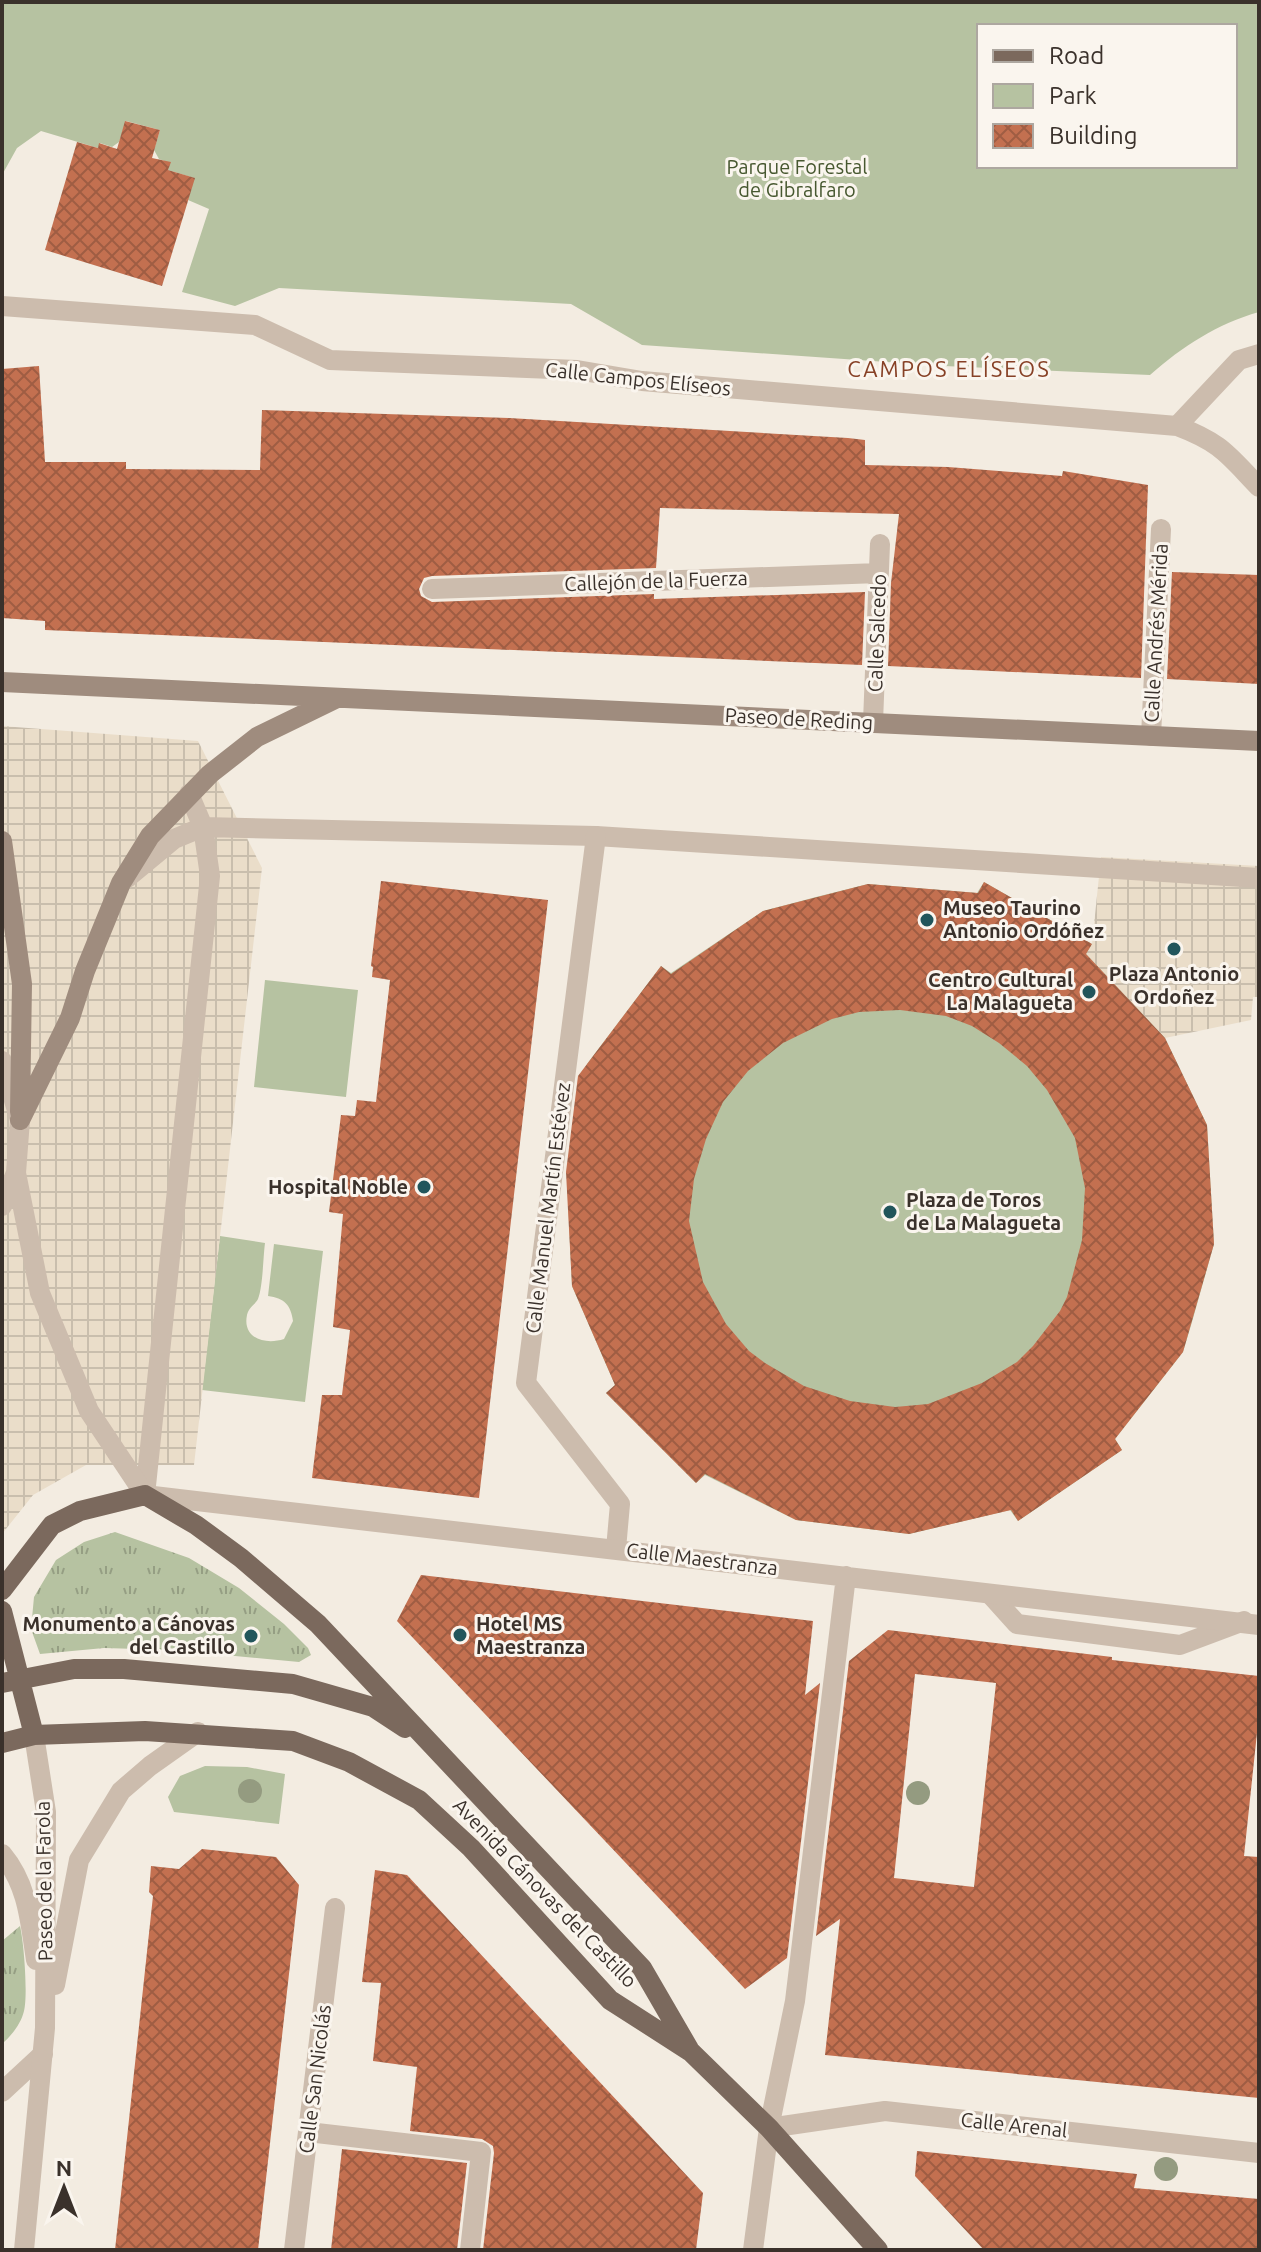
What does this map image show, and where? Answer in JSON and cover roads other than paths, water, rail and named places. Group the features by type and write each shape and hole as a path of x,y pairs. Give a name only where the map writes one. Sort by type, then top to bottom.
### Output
{"main road":[{"name":"Paseo de Reding","path":"2,682 1259,741"},
{"path":"20,1120 70,1018 85,971 121,883 150,836 189,794 257,737 339,697"},
{"path":"2,841 22,984 20,1120"},
{"path":"2,1590 52,1525 80,1511 145,1495"},
{"name":"Avenida Cánovas del Castillo","path":"145,1495 218,1541 318,1624 642,1968 691,2052"},
{"path":"2,1611 11,1680 34,1735"},
{"name":"Avenida Cánovas del Castillo","path":"11,1680 74,1669 124,1669 293,1684 373,1707 438,1751"},
{"name":"Avenida Cánovas del Castillo","path":"2,1743 34,1735 145,1731 198,1732 293,1741 349,1762 419,1800 471,1848 610,2000 691,2052 769,2128 878,2250"}],"street":[{"name":"Calle Campos Elíseos","path":"2,306 255,325 330,360 577,370 642,381 1177,426 1202,435 1227,452 1259,487"},
{"path":"1177,426 1239,360 1259,354"},
{"name":"Calle Andrés Mérida","path":"1151,736 1161,529"},
{"name":"Calle Salcedo","path":"873,722 880,544"},
{"name":"Callejón de la Fuerza","path":"432,589 879,573"},
{"path":"145,1495 210,876 203,827 189,794"},
{"path":"121,883 174,839 203,827 596,836 1259,878"},
{"name":"Calle Manuel Martín Estévez","path":"596,836 526,1383 620,1504 616,1549"},
{"path":"2,1061 20,1120 16,1173 40,1293 89,1411 145,1495"},
{"path":"2,1206 16,1173"},
{"name":"Calle Maestranza","path":"145,1495 990,1594 1252,1621"},
{"path":"753,2250 769,2128 795,2001 846,1576"},
{"path":"990,1594 1017,1624 1180,1645 1252,1621"},
{"name":"Paseo de la Farola","path":"45,2028 79,1860 121,1791 198,1732"},
{"name":"Paseo de la Farola","path":"24,2250 45,2028 46,1812 34,1735"},
{"name":"Paseo de la Farola","path":"2,1854 14,1869 26,1896 45,2028"},
{"name":"Calle San Nicolás","path":"294,2250 335,1908"},
{"path":"2,2092 43,2054"},
{"name":"Calle Arenal","path":"769,2128 885,2111 1259,2153"},
{"path":"308,2132 481,2152 470,2250"}],"place":[{"name":"Museo Taurino Antonio Ordóñez","path":"927,920"},
{"name":"Plaza Antonio Ordoñez","path":"1174,949"},
{"name":"Centro Cultural La Malagueta","path":"1089,992"},
{"name":"Hospital Noble","path":"424,1187"},
{"name":"Plaza de Toros de La Malagueta","path":"890,1212"},
{"name":"Hotel MS Maestranza","path":"460,1635"},
{"name":"Monumento a Cánovas del Castillo","path":"251,1636"}],"district":[{"name":"CAMPOS ELÍSEOS","path":"949,369"}],"park label":[{"name":"Parque Forestal de Gibralfaro","path":"797,178"}]}
